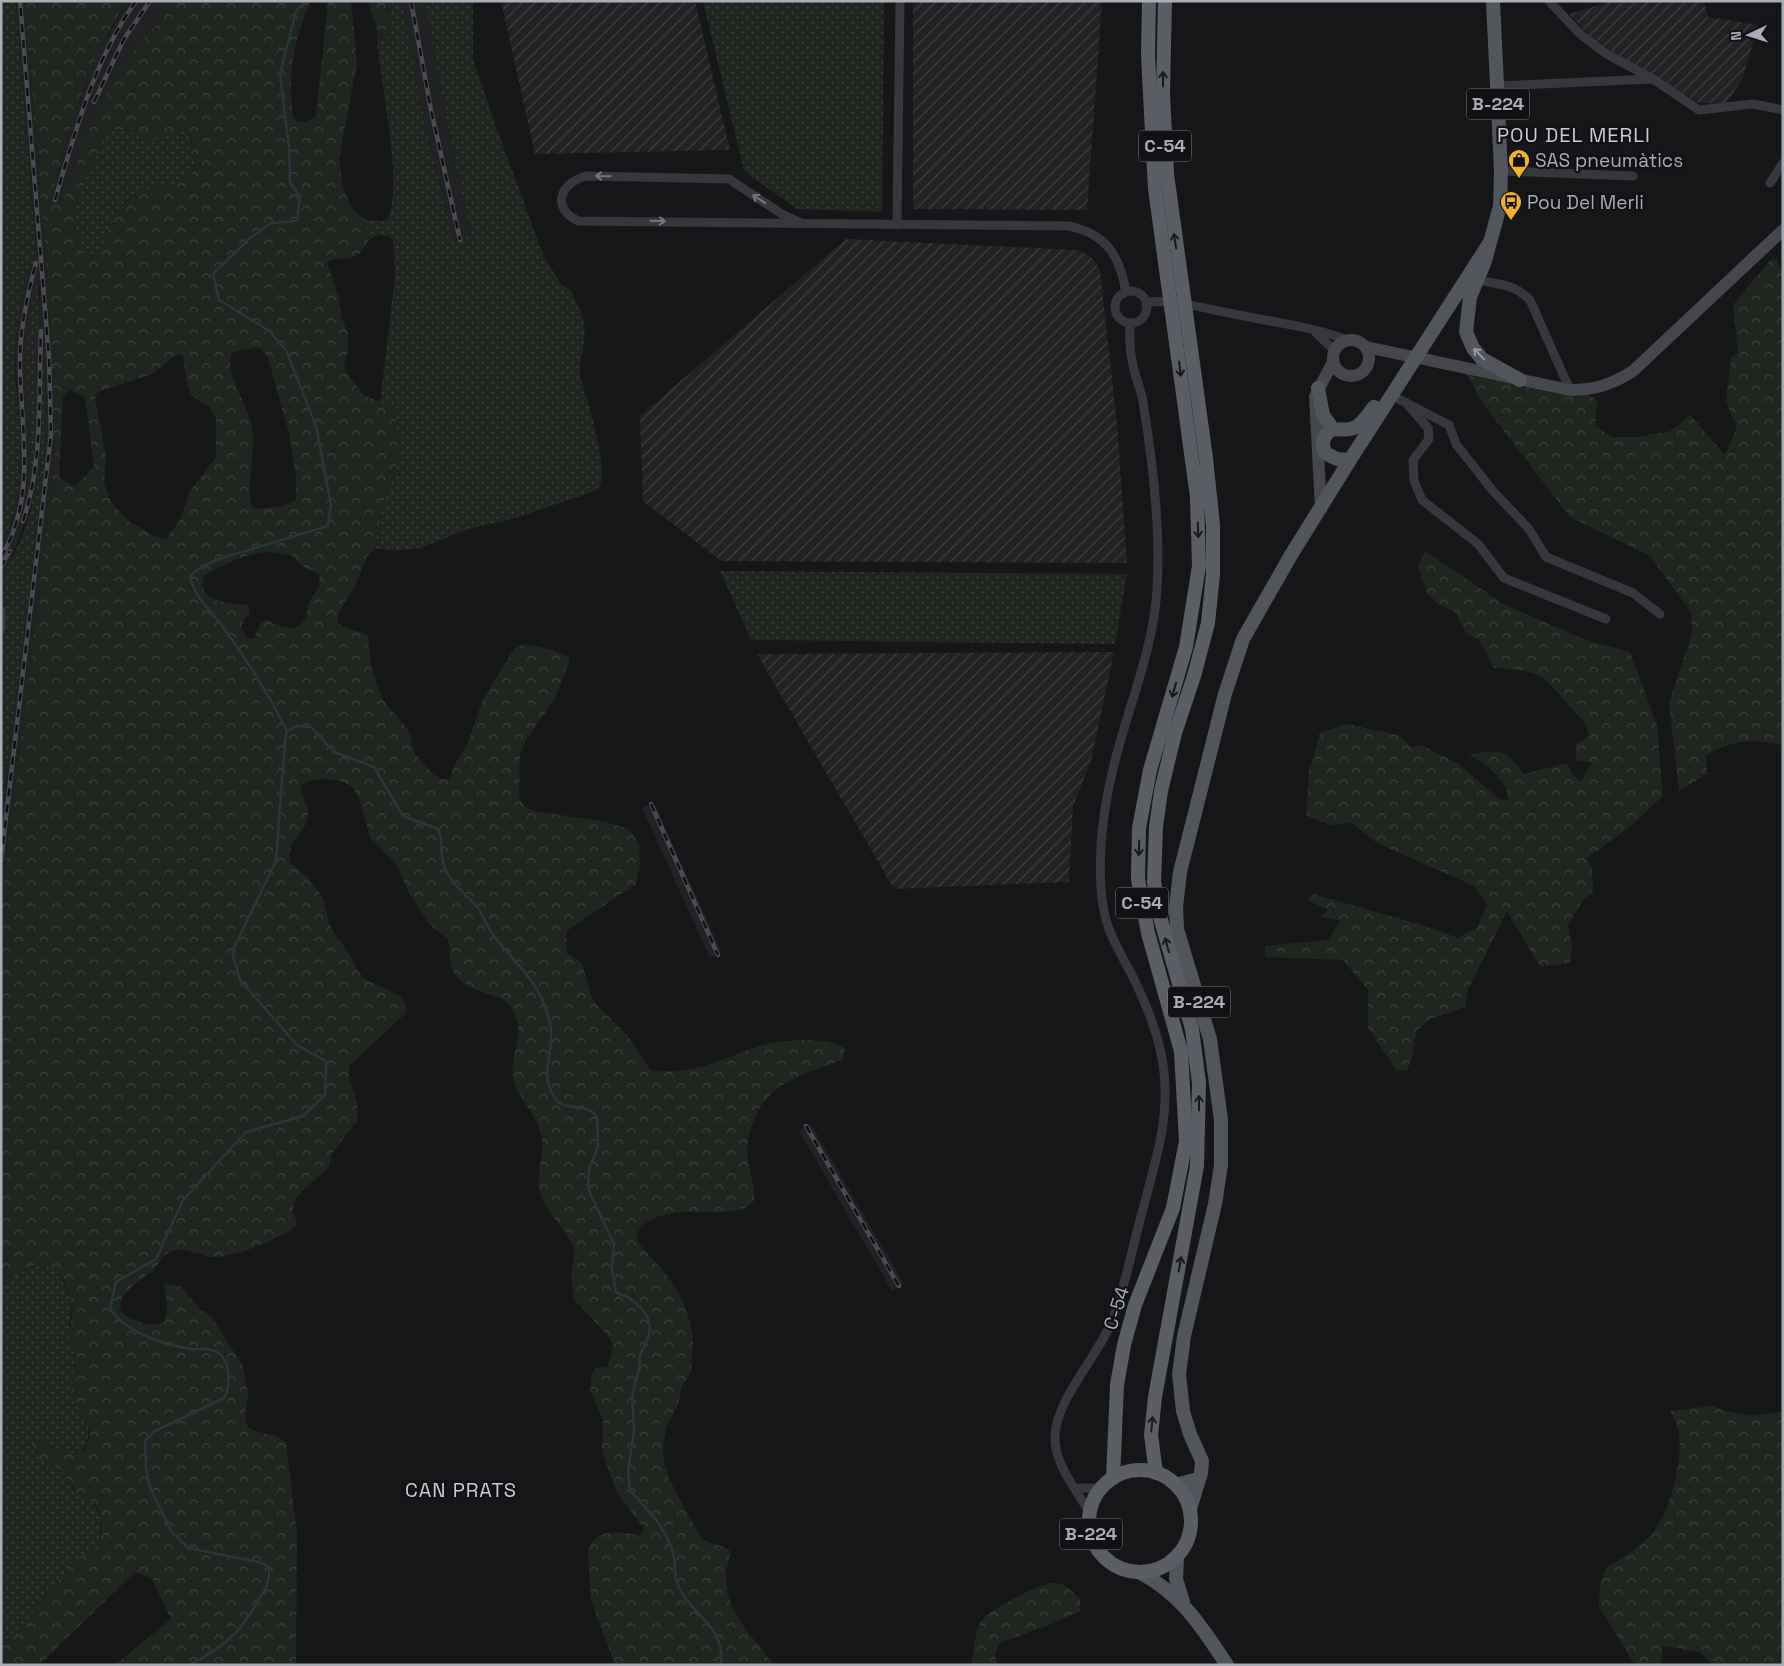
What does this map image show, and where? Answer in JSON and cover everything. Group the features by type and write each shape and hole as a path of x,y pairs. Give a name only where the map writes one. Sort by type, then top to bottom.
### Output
{"highway":[{"name":"C-54","path":"1149,1 1150,124 1155,189 1176,289 1213,525 1213,574 1208,623 1194,676 1175,733 1161,792 1156,827 1154,882 1168,951 1192,1030 1199,1083 1197,1166 1155,1397 1151,1435 1156,1472"},
{"name":"C-54","path":"1165,1 1163,94 1176,289"},
{"name":"C-54","path":"1113,1478 1116,1385 1124,1344 1135,1305 1173,1208 1186,1141 1181,1051 1148,932 1138,879 1139,828 1150,770 1186,647 1199,566 1197,497 1181,320"},
{"name":"B-224","path":"1134,1471 1156,1472 1176,1485 1185,1496 1190,1509 1190,1535 1185,1547 1176,1558 1154,1571 1141,1573 1120,1568 1102,1555 1092,1536 1090,1514 1094,1500 1102,1488 1113,1478 1134,1471"}],"main road":[{"name":"B-224","path":"1190,1509 1202,1461 1190,1434 1183,1410 1179,1374 1184,1336 1215,1204 1221,1165 1221,1120 1210,1039 1182,951 1177,928 1176,907 1180,872 1233,664 1243,639 1350,460 1490,242 1500,206 1501,171 1493,1"},
{"path":"1320,509 1314,405 1334,356 1347,340 1357,341 1366,347 1425,361 1570,390 1594,389 1610,384 1633,371 1783,230"},
{"path":"1490,242 1466,316 1466,332 1482,359 1520,380"},
{"path":"1366,347 1369,361"},
{"path":"1321,384 1344,374 1359,374 1369,361 1392,352"},
{"path":"1334,356 1344,374"},
{"path":"1321,384 1323,415 1334,429"},
{"path":"1350,460 1337,460 1326,453 1323,440 1326,434 1334,429 1348,431 1355,429 1375,406 1390,398"},
{"path":"1176,1485 1198,1479"},
{"name":"B-224","path":"1176,1558 1176,1579 1183,1602"},
{"name":"B-224","path":"1141,1573 1167,1588 1183,1602 1224,1660"}],"street":[{"path":"897,225 900,1"},
{"path":"1549,1 1580,34 1605,53 1653,79 1699,110 1753,104 1783,110"},
{"path":"1497,86 1653,79"},
{"path":"1770,183 1783,163"},
{"path":"1501,171 1633,176"},
{"path":"801,223 782,214 729,179 586,176 571,181 563,192 563,206 571,217 578,221 1068,226 1080,228 1111,249 1118,259 1126,292"},
{"path":"1477,279 1491,284 1500,282 1519,289 1530,300 1570,390"},
{"path":"1126,292 1136,292 1146,302 1147,307 1144,317 1130,323 1120,319 1115,309 1117,299 1126,292"},
{"path":"1146,302 1159,300 1314,331 1347,340"},
{"path":"1090,1514 1076,1488 1064,1473 1058,1457 1055,1434 1062,1407 1097,1351 1113,1318 1156,1156 1165,1110 1164,1062 1159,1039 1144,1002 1108,929 1101,888 1102,829 1108,795 1118,748 1141,673 1157,593 1156,519 1143,398 1132,360 1130,323"},
{"path":"1314,331 1334,356"},
{"path":"1390,398 1449,425 1456,444 1493,491 1529,529 1546,557 1633,593 1660,614"},
{"path":"1408,405 1428,428 1429,439 1413,460 1414,481 1422,500 1478,544 1504,578 1606,619"},
{"path":"1,611 1,628"},
{"path":"1076,1488 1102,1488"}],"shaded area":[{"path":"16,1 24,1 49,294 55,462 1,903 1,816 45,466 46,363 42,370 41,462 32,504 8,566 1,576 1,551 13,519 19,486 21,453 15,355 18,318 30,264 37,265","holes":["38,279 40,294 33,334 36,400 34,470 29,487 31,461 27,347"]},
{"path":"128,1 178,1 135,48 97,109 65,201 51,197 74,116 98,53"},
{"path":"402,1 425,1 450,138 471,235 454,241 428,138"},
{"path":"501,1 695,1 730,150 535,154"},
{"path":"913,1 1102,1 1087,210 913,209"},
{"path":"1613,1 1704,1 1708,17 1758,25 1743,78 1726,104 1699,103 1593,40 1569,14"},
{"path":"846,239 1077,250 1089,255 1100,271 1117,423 1127,563 721,561 643,501 640,416"},
{"path":"1114,652 1091,761 1073,806 1069,882 894,889 757,654"},
{"path":"654,803 722,953 710,958 642,808"},
{"path":"811,1124 904,1284 892,1291 799,1131"}],"green space":[{"path":"1,1 16,1 37,265 30,264 22,297 17,331 15,367 21,466 16,503 1,551"},
{"path":"24,1 128,1 101,47 73,121 51,197 64,201 97,109 135,48 178,1 311,1 296,43 291,86 293,115 295,120 304,122 316,116 328,1 351,1 357,64 339,158 343,188 352,209 366,220 369,239 364,248 355,256 327,262 339,299 341,317 348,333 348,349 344,366 346,372 364,396 391,405 396,421 399,450 397,463 384,499 375,548 366,558 356,584 338,614 338,623 341,626 368,636 371,667 382,699 409,731 414,753 434,775 445,780 450,778 454,766 467,745 483,699 514,649 524,644 553,650 569,657 569,662 555,698 526,740 520,755 519,796 524,806 534,811 606,822 629,829 639,844 640,866 636,884 568,930 566,935 567,953 582,963 591,996 598,1006 628,1036 651,1071 676,1071 701,1067 759,1046 778,1042 817,1040 838,1045 845,1049 843,1059 792,1079 774,1091 758,1110 752,1124 747,1146 754,1194 752,1203 742,1209 728,1212 677,1213 661,1216 647,1223 636,1235 640,1245 665,1273 677,1290 687,1312 693,1336 691,1372 682,1386 678,1404 666,1427 663,1446 664,1463 669,1479 700,1536 731,1552 726,1571 730,1600 741,1622 774,1665 615,1665 591,1600 588,1550 596,1538 603,1535 618,1532 640,1536 644,1529 616,1491 602,1451 603,1420 590,1391 592,1373 596,1368 607,1367 612,1352 612,1343 607,1334 574,1300 572,1270 574,1250 570,1240 541,1196 539,1180 542,1139 538,1124 518,1091 513,1077 512,1068 518,1036 516,1017 506,1002 474,989 458,978 451,966 448,939 429,924 408,891 395,862 371,840 359,798 352,786 340,781 319,779 300,786 308,809 308,816 304,828 292,846 290,862 319,892 332,929 349,953 360,974 365,979 397,994 406,1005 406,1013 350,1065 349,1076 357,1103 358,1120 333,1152 328,1169 305,1188 294,1201 293,1212 297,1223 294,1228 277,1238 234,1254 214,1257 180,1249 169,1252 154,1269 126,1293 120,1305 121,1312 131,1318 143,1323 160,1323 165,1321 167,1308 164,1283 181,1287 200,1309 211,1316 243,1366 248,1396 245,1415 247,1426 256,1431 277,1437 286,1443 297,1534 296,1665 115,1665 171,1619 152,1579 135,1572 39,1665 1,1665 1,1645 25,1622 75,1560 99,1543 101,1527 101,1516 97,1506 90,1499 77,1492 59,1469 36,1456 32,1448 32,1443 38,1440 61,1452 73,1454 85,1449 89,1439 90,1430 88,1423 77,1405 72,1390 75,1357 70,1334 71,1296 60,1275 48,1265 41,1264 25,1269 1,1290 1,903 55,462 49,294","holes":["117,129 134,132 152,140 186,129 191,139 193,171 183,181 146,190 126,202 114,218 99,250 88,258 83,255 81,250 74,220 77,201 103,140 111,130","255,348 262,349 268,358 289,433 296,477 296,501 279,507 256,509 251,505 250,485 253,434 248,414 233,379 230,361 232,352","176,355 183,355 186,379 191,395 210,408 216,418 216,457 190,491 180,520 166,539 155,536 130,522 111,502 104,483 106,457 95,397 98,392 152,374","70,390 85,398 94,466 75,487 59,478 63,397","268,552 291,555 304,567 319,574 318,587 311,598 304,620 299,626 290,628 266,620 261,623 254,638 248,639 242,627 242,624 249,615 250,610 247,605 215,600 204,592 204,576 227,564 251,555"]},
{"path":"368,1 386,1 390,27 388,38 378,34"},
{"path":"386,1 402,1 428,138 454,241 471,235 450,138 425,1 473,1 473,59 495,124 544,257 561,284 571,291 583,317 585,336 580,377 596,433 602,477 600,487 590,493 509,520 468,529 421,548 392,551 375,548 384,499 391,482 399,450 398,439 385,403 380,403 395,277 393,241 389,236 378,235 369,239 366,220 383,221 388,219 392,205 392,152 378,47 378,34 382,38 389,10"},
{"path":"703,1 884,1 882,212 797,209 744,171"},
{"path":"117,129 140,134 152,140 186,129 193,151 194,166 189,175 181,182 145,192 133,197 123,205 99,250 88,258 83,255 76,232 75,207 94,157 106,136 111,130"},
{"path":"1773,257 1783,271 1783,745 1752,741 1726,746 1706,755 1707,774 1679,791 1669,702 1692,634 1691,612 1650,556 1570,517 1481,401 1467,375 1558,394 1587,394 1597,400 1595,425 1611,437 1637,437 1671,431 1690,415 1725,455 1737,428 1726,402 1731,357 1738,353 1733,305"},
{"path":"38,277 38,333 33,335 38,413 36,453 28,490 27,340"},
{"path":"46,361 45,466 1,816 1,576 15,553 32,503 40,450 42,370"},
{"path":"1425,551 1505,605 1586,640 1630,652 1657,725 1663,796 1631,826 1586,859 1592,868 1593,892 1583,900 1568,925 1572,945 1570,963 1540,967 1507,911 1468,990 1465,1007 1430,1019 1416,1031 1413,1053 1407,1071 1397,1071 1368,1028 1368,990 1343,960 1265,957 1265,946 1328,940 1341,921 1321,917 1328,910 1308,900 1313,894 1425,926 1458,938 1477,928 1487,904 1474,886 1377,843 1352,823 1330,825 1306,815 1309,772 1320,733 1347,724 1401,736 1411,748 1421,745 1459,764 1499,799 1508,801 1505,786 1501,780 1489,768 1469,754 1501,753 1512,759 1523,774 1567,763 1573,776 1581,781 1592,763 1576,760 1576,744 1589,736 1588,730 1582,720 1552,687 1545,680 1531,672 1494,668 1479,640 1466,634 1456,613 1437,603 1427,593 1418,567"},
{"path":"720,571 1127,574 1115,644 751,640"},
{"path":"46,1263 59,1274 72,1300 69,1329 75,1358 72,1388 77,1405 88,1419 89,1425 87,1444 80,1452 67,1454 44,1443 32,1448 34,1454 55,1466 68,1478 73,1489 93,1502 101,1518 99,1543 75,1560 25,1622 1,1645 1,1290 33,1266"},
{"path":"1712,1406 1747,1415 1764,1415 1783,1411 1783,1665 1712,1665 1700,1652 1663,1646 1661,1665 1635,1665 1599,1606 1600,1584 1606,1568 1649,1537 1666,1509 1675,1480 1680,1450 1677,1425 1670,1411"},
{"path":"1050,1583 1067,1587 1080,1599 1080,1611 1052,1624 999,1643 995,1655 997,1665 972,1665 976,1633 984,1618 1012,1600"}],"waterway":[{"path":"189,1665 221,1646 244,1623 263,1593 269,1578 269,1569 265,1564 258,1562 188,1548 171,1531 150,1487 146,1468 145,1441 155,1431 224,1398 229,1380 227,1367 222,1356 217,1352 179,1347 157,1341 126,1325 110,1309 116,1282 156,1259 183,1200 246,1132 303,1116 325,1095 326,1061 297,1045 240,980 232,952 276,861 287,731 249,665 195,591 190,576 201,567 219,559 328,526 331,505 316,426 286,350 268,330 219,300 213,274 249,239 271,223 297,221 300,197 290,182 289,148 280,74 296,11 305,1"},
{"path":"288,731 296,726 311,727 334,752 374,767 403,816 438,829 442,859 446,872 474,903 492,933 528,976 540,994 549,1020 551,1033 547,1074 554,1097 563,1105 587,1109 597,1116 598,1147 589,1169 588,1189 614,1244 612,1271 616,1292 631,1299 642,1309 648,1318 650,1328 648,1338 640,1355 639,1369 632,1396 634,1432 628,1471 630,1491 649,1511 666,1535 674,1557 677,1583 683,1595 712,1629 718,1639 721,1651 721,1665"}],"railway":[{"path":"1,860 51,434 49,358 20,1"},
{"path":"55,200 78,123 97,72 108,47 136,1"},
{"path":"94,102 124,39 150,1"},
{"path":"411,1 431,110 460,240"},
{"path":"1,557 12,534 20,510 23,486 24,436 20,349 25,312 36,263"},
{"path":"23,521 30,498 37,451 41,331"},
{"path":"1,567 10,551"},
{"path":"651,804 718,955"},
{"path":"806,1126 899,1286"}],"place":[{"name":"SAS pneumàtics","path":"1519,179"},
{"name":"Pou Del Merli","path":"1511,221"}],"district":[{"name":"POU DEL MERLI","path":"1574,135"},
{"name":"CAN PRATS","path":"461,1490"}]}
